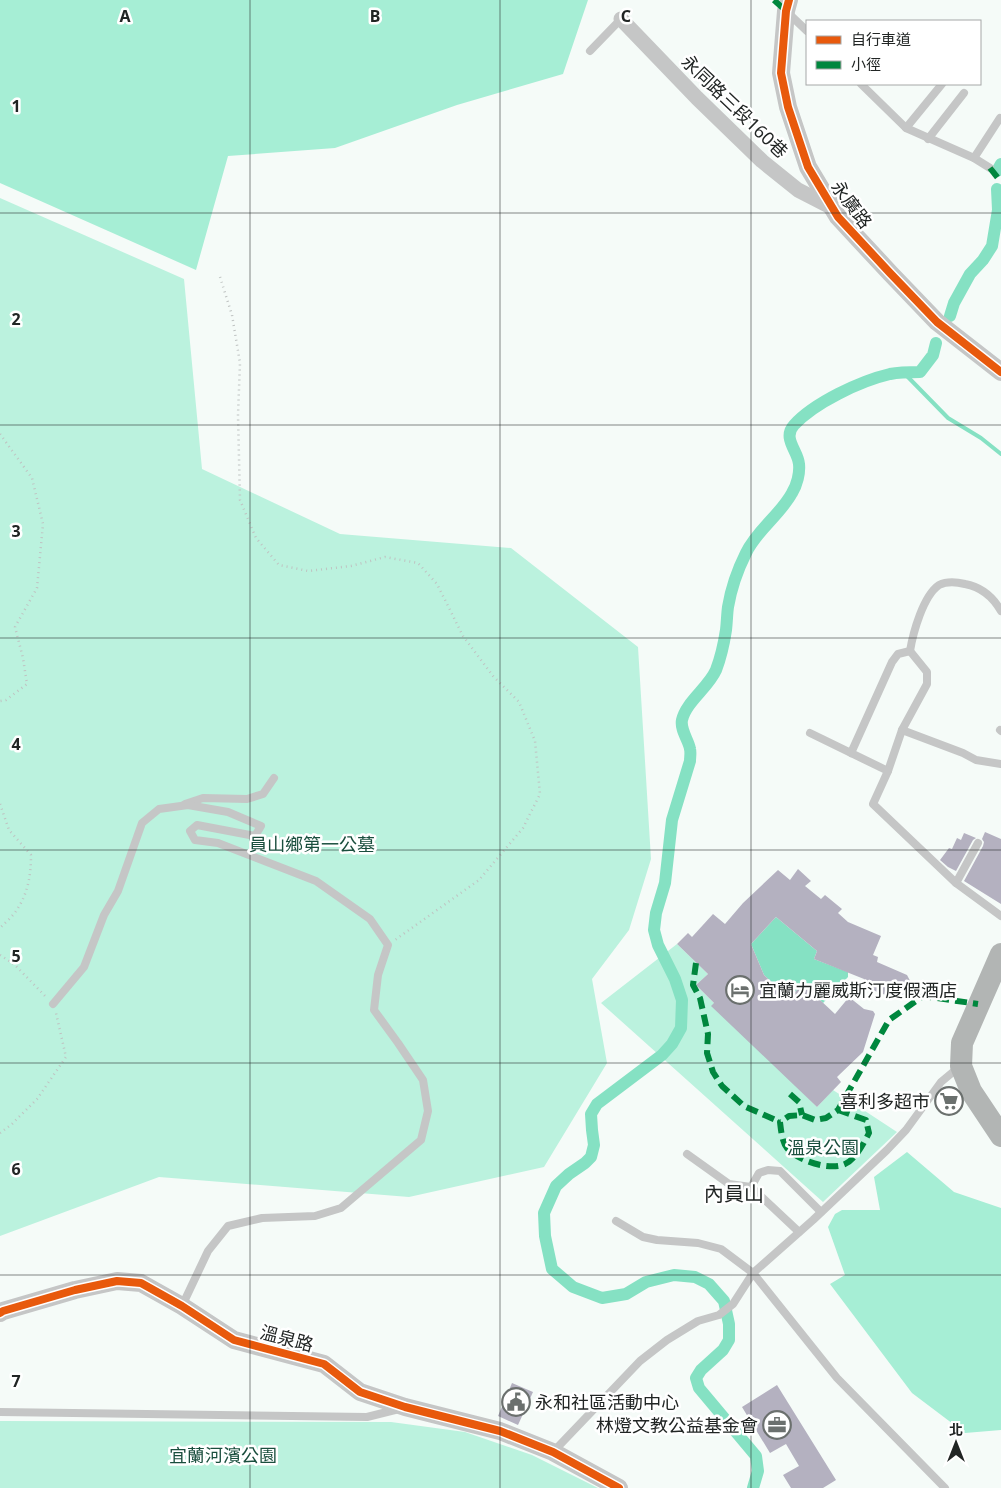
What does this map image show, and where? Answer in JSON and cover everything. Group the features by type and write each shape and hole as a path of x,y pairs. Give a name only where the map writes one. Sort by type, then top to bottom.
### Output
{"main road":[{"path":"1001,954 962,1043 961,1066 971,1090 1001,1136"}],"street":[{"name":"永廣路","path":"788,5 781,73 788,107 808,167 844,224 943,326 1001,372"},
{"name":"永同路三段160巷","path":"621,19 697,98 762,160 798,190 833,208"},
{"name":"溫泉路","path":"0,1313 75,1290 117,1281 141,1283 182,1306 234,1340 324,1364 360,1392 405,1407 500,1431 552,1452 619,1488"}],"lane":[{"path":"788,5 806,30"},
{"path":"590,51 621,19"},
{"path":"862,85 906,128 974,158 990,168"},
{"path":"906,128 941,85"},
{"path":"928,139 964,93"},
{"path":"974,158 1000,118"},
{"path":"1001,611 994,599 974,586 956,582 941,584 934,589 925,603 914,630 910,651 927,672 927,684 902,730 888,771 873,804 956,883 1001,916"},
{"path":"851,753 892,662 898,654 910,651"},
{"path":"902,730 963,753 976,760 1001,764"},
{"path":"810,733 888,771"},
{"path":"176,807 203,798 248,799 263,794 274,778"},
{"path":"53,1004 84,967 104,915 118,892 142,823 159,809 188,805 228,812 261,826 255,836 198,825 190,831 195,840 218,843 316,880 370,919 388,945 378,975 374,1010 423,1080 428,1111 422,1140 341,1208 315,1216 262,1218 228,1226 208,1251 182,1306"},
{"path":"956,883 978,843"},
{"path":"552,1452 640,1360 667,1340 698,1321 719,1315 733,1304 753,1272 887,1150 906,1130 941,1082 961,1066"},
{"path":"686,1154 729,1184 751,1187 799,1232"},
{"path":"751,1187 759,1173 768,1170 780,1171 821,1212"},
{"path":"616,1221 643,1237 698,1243 721,1249 753,1272 837,1378 945,1488"},
{"path":"0,1412 367,1417 405,1407"}],"path":[{"path":"220,277 232,315 240,363 238,415 240,500 256,538 279,565 308,571 352,566 385,557 418,563 437,584 462,636 493,676 519,702 535,741 540,794 523,828 479,880 388,945"},
{"path":"0,434 32,478 43,524 37,588 15,627 27,684 6,700 0,701"},
{"path":"0,804 9,830 31,855 31,871 27,889 16,910 0,928"},
{"path":"0,955 14,964 53,1004 61,1030 66,1057 37,1099 0,1133"}],"green space":[{"name":"員山鄉第一公墓","path":"0,198 184,279 202,469 340,534 511,548 638,647 651,859 629,930 592,979 607,1063 544,1167 409,1197 159,1177 0,1236"},
{"name":"溫泉公園","path":"677,944 708,974 696,985 817,1107 833,1090 897,1132 823,1202 601,1003"},
{"name":"宜蘭河濱公園","path":"0,1421 391,1422 465,1432 532,1455 598,1488 0,1488"}],"shaded area":[{"path":"0,0 588,0 563,74 457,105 335,148 228,156 196,270 0,183"},
{"path":"776,917 817,951 814,959 848,972 848,977 823,1003 803,984 789,998 764,975 751,944"},
{"path":"907,1152 954,1192 1001,1208 1001,1430 965,1433 912,1393 830,1284 845,1275 828,1227 835,1214 842,1210 880,1210 874,1177"}],"building":[{"path":"985,832 1001,839 1001,904 964,881 983,846 984,842 982,839"},
{"path":"964,833 976,838 973,840 956,871 940,860 949,848 952,849 957,838 961,840"},
{"name":"宜蘭力麗威斯汀度假酒店","path":"798,869 811,881 805,886 821,899 825,895 842,909 838,913 848,922 881,936 873,955 878,957 877,962 907,975 917,994 896,999 862,986 864,979 814,959 817,951 776,917 751,944 764,975 789,998 803,984 835,1014 849,997 864,1009 873,1011 875,1014 863,1052 837,1077 841,1082 817,1107 711,1006 714,1003 696,985 708,974 677,944 688,933 692,937 713,914 725,924 743,903 778,870 790,880"},
{"name":"永和社區活動中心","path":"512,1383 533,1392 518,1425 498,1416"},
{"name":"林燈文教公益基金會","path":"777,1385 836,1480 823,1488 791,1488 783,1475 799,1466 786,1444 770,1453 742,1407"}],"waterway":[{"path":"997,171 1001,164"},
{"path":"950,316 954,303 970,274 983,260 992,246 998,210 997,189"},
{"path":"753,1488 758,1471 756,1456 699,1388 696,1378 701,1370 723,1350 729,1340 729,1324 724,1301 709,1284 695,1277 674,1275 646,1282 626,1294 602,1298 573,1287 552,1269 545,1236 544,1213 556,1186 591,1157 594,1145 591,1114 597,1104 662,1055 672,1044 681,1028 682,1000 675,979 658,945 654,930 656,913 665,883 672,820 690,761 690,749 682,728 682,720 692,701 708,683 716,670 726,630 731,593 746,553 756,537 787,501 795,486 799,475 799,464 790,440 791,430 794,425 813,409 852,387 890,374 920,372 933,355 936,343"},
{"path":"904,373 948,418 981,438 1001,454"}],"marked path":[{"path":"774,0 786,11"},
{"path":"990,168 1001,182"},
{"path":"696,963 693,985 700,998 708,1034 707,1053 713,1072 722,1086 744,1106 780,1122"},
{"path":"838,1110 866,1120 869,1133 859,1151 849,1162 839,1166 814,1163 806,1161 787,1148 783,1139 780,1122 789,1116 802,1115 815,1120 826,1118 838,1110 889,1020 923,996 978,1004"},
{"path":"790,1094 799,1102 802,1115"}],"cycle path":[{"path":"789,0 786,11 781,73 788,107 808,167 838,217 890,273 937,322 1001,372"},
{"path":"0,1313 75,1290 117,1281 141,1283 182,1306 234,1340 324,1364 360,1392 405,1407 500,1431 553,1452 619,1488"}],"place":[{"name":"宜蘭力麗威斯汀度假酒店","path":"740,990"},
{"name":"喜利多超市","path":"949,1101"},
{"name":"永和社區活動中心","path":"516,1402"},
{"name":"林燈文教公益基金會","path":"777,1425"}],"district":[{"name":"內員山","path":"734,1193"}]}
